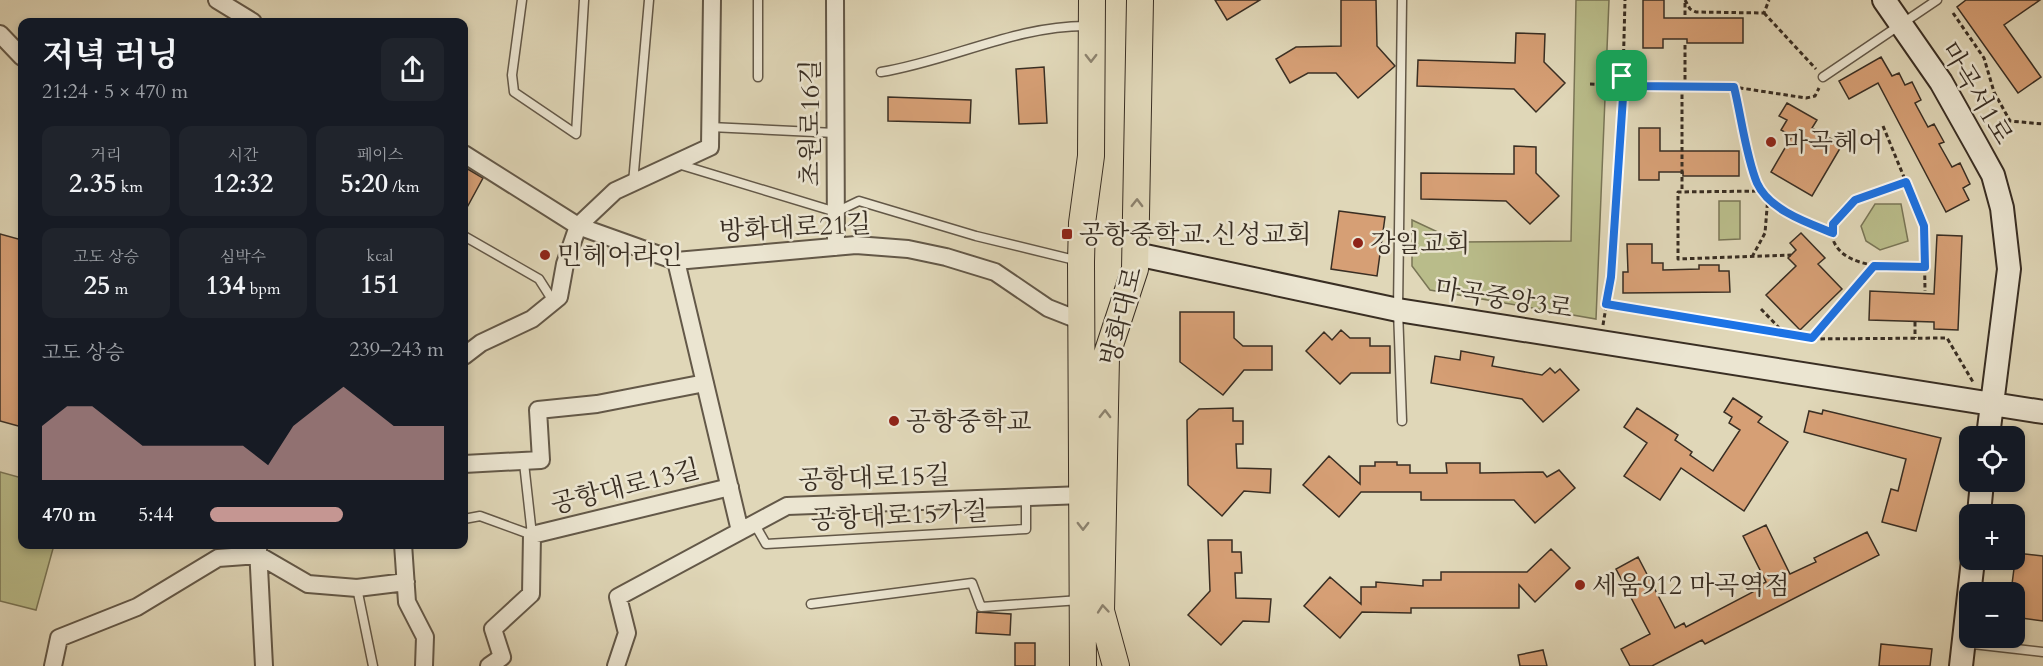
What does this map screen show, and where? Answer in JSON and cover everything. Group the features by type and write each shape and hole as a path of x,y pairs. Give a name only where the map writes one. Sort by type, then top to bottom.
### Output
{"main road":[{"name":"방화대로","path":"1083,666 1081,262 1082,223 1090,156 1092,0"},
{"name":"방화대로","path":"1116,666 1101,611 1106,357 1132,283 1136,254 1140,0"}],"street":[{"path":"218,0 247,18"},
{"path":"468,353 481,343 532,319 559,297 565,264 578,226 615,191 710,147 712,0"},
{"name":"초원로16길","path":"835,0 836,247"},
{"name":"마곡서1로","path":"1884,0 1941,82 1993,175 2002,208 2009,269 1989,426"},
{"path":"0,34 18,53"},
{"name":"방화대로21길","path":"468,157 578,226 676,261 856,245 908,249 946,257 995,272 1048,308 1081,321"},
{"name":"마곡중앙3로","path":"1136,254 1398,310 2043,412"},
{"path":"676,261 729,487 747,527"},
{"path":"468,464 524,463 541,460 538,410 597,404 705,383"},
{"name":"공항대로13길","path":"489,666 502,657 493,629 531,594 532,535 729,487"},
{"name":"공항대로15길","path":"616,666 627,633 618,597 787,506 1083,495"},
{"path":"406,549 407,602 425,637 424,666"},
{"path":"53,666 59,638 137,607 218,558 259,550 308,584 357,588 406,582"},
{"path":"259,550 264,666"},
{"path":"1960,666 1962,648"}],"lane":[{"path":"522,0 512,75 514,92 576,134 584,0"},
{"path":"633,183 649,0"},
{"path":"758,0 758,77"},
{"path":"1402,0 1398,310 1402,421"},
{"path":"1824,78 1937,0"},
{"path":"881,72 917,66 981,46 1065,26 1091,26"},
{"path":"710,127 834,133"},
{"path":"675,163 836,212"},
{"name":"방화대로","path":"836,212 860,201 976,236 1081,262"},
{"path":"468,238 539,279 554,301"},
{"name":"공항대로13길","path":"524,463 532,535"},
{"name":"공항대로15가길","path":"747,527 766,544 1026,529 1026,496"},
{"path":"468,518 480,516 532,535"},
{"path":"811,604 972,583 981,607 1083,600"},
{"path":"357,588 373,666"},
{"path":"2007,648 2043,652"}],"path":[{"path":"1623,76 1625,0"},
{"path":"1764,13 1769,0"},
{"path":"1634,86 1734,87 1806,99 1815,96 1824,78 1764,13 1696,12 1685,2"},
{"path":"1685,2 1685,15"},
{"path":"1953,13 1984,58 1994,92 2010,121 2043,124"},
{"path":"1682,191 1685,45"},
{"path":"1623,76 1632,80 1634,86 1632,93 1623,97 1614,92 1612,85 1616,79 1623,76"},
{"path":"1590,84 1612,85"},
{"path":"1734,87 1758,184 1768,196 1798,219 1833,233"},
{"path":"1602,327 1611,277 1623,97"},
{"path":"1883,126 1924,226 1925,291"},
{"path":"1906,182 1855,200 1833,224 1833,241 1841,251 1874,266 1925,267"},
{"path":"1764,191 1678,192 1678,259 1791,255"},
{"path":"1752,257 1764,233 1768,196"},
{"path":"1812,338 1874,266"},
{"path":"1606,304 1812,338 1947,338 1969,377 1992,405"},
{"path":"1761,309 1786,335"},
{"path":"1915,322 1915,338"}],"green space":[{"path":"1576,0 1609,0 1596,319 1430,290 1412,266 1412,220 1459,242 1571,241"},
{"path":"1719,201 1740,201 1740,239 1719,240"},
{"path":"1875,204 1901,204 1908,241 1880,250 1866,241 1861,226"},
{"path":"0,472 18,477 18,549 53,549 36,610 0,601"}],"building":[{"path":"1215,0 1260,0 1227,20"},
{"path":"1341,0 1376,0 1377,46 1395,66 1358,98 1336,73 1308,73 1290,83 1276,59 1296,47 1341,46"},
{"path":"1643,0 1664,0 1664,18 1743,18 1743,43 1687,43 1687,39 1663,39 1663,48 1643,48"},
{"path":"1966,0 2040,0 2004,25 2041,77 2018,93 1957,7"},
{"path":"1516,33 1545,34 1544,62 1565,83 1536,112 1514,89 1417,86 1418,60 1515,63"},
{"path":"1881,57 1892,76 1899,73 1905,85 1912,82 1921,100 1915,103 1928,127 1934,124 1944,142 1939,144 1952,167 1960,163 1970,184 1963,188 1969,200 1946,212 1878,83 1849,99 1839,81"},
{"path":"1044,67 1047,123 1019,124 1016,69"},
{"path":"888,97 971,100 970,123 888,121"},
{"path":"1787,103 1817,120 1812,128 1842,145 1812,196 1771,172 1792,136 1781,130 1787,120 1779,116"},
{"path":"1639,128 1660,128 1660,151 1739,151 1739,176 1683,176 1683,172 1659,172 1659,180 1639,180"},
{"path":"1514,146 1536,147 1536,173 1559,196 1530,224 1506,201 1421,199 1421,173 1514,174"},
{"path":"468,169 483,178 468,206"},
{"name":"강일교회","path":"1339,211 1385,217 1377,276 1331,269"},
{"path":"1801,233 1825,258 1818,264 1842,289 1800,330 1766,295 1796,266 1788,258 1796,250 1790,243"},
{"path":"0,234 18,239 18,426 0,421"},
{"path":"1937,235 1962,236 1958,330 1934,329 1934,322 1869,320 1870,291 1934,294"},
{"path":"1627,244 1652,244 1652,263 1663,263 1663,270 1699,269 1699,265 1719,265 1719,271 1729,271 1730,292 1623,293 1623,272 1628,272"},
{"path":"1180,312 1234,312 1234,338 1243,346 1272,346 1272,370 1244,370 1223,395 1180,362"},
{"path":"1341,330 1350,338 1370,338 1370,346 1390,346 1390,373 1351,373 1340,384 1306,351 1324,332 1332,340"},
{"path":"1461,351 1494,357 1492,366 1542,375 1550,368 1555,373 1560,369 1579,390 1543,422 1522,399 1431,383 1435,356 1460,360"},
{"path":"1733,398 1762,417 1758,422 1788,442 1744,511 1681,468 1660,500 1624,476 1647,443 1624,427 1637,408 1678,435 1675,440 1692,452 1690,455 1713,471 1740,430 1729,423 1732,417 1724,412"},
{"path":"1233,408 1233,421 1243,421 1243,444 1236,444 1237,468 1271,469 1270,493 1244,491 1222,516 1188,485 1187,420 1199,409"},
{"path":"1823,410 1941,438 1916,531 1882,522 1891,489 1898,491 1906,459 1804,432 1809,411 1822,414"},
{"path":"1329,456 1360,484 1360,466 1375,466 1375,462 1397,462 1397,465 1410,465 1410,473 1447,473 1446,463 1480,463 1480,473 1543,472 1547,477 1559,470 1575,488 1535,523 1514,500 1421,500 1421,492 1361,492 1339,517 1303,485"},
{"path":"1766,525 1790,574 1816,562 1814,558 1867,532 1879,555 1705,644 1702,640 1652,666 1630,666 1621,649 1650,634 1616,569 1638,557 1675,628 1684,623 1686,627 1753,592 1752,589 1766,582 1743,536"},
{"path":"1208,540 1232,540 1232,552 1241,552 1242,573 1235,573 1236,598 1271,599 1269,622 1243,621 1221,645 1188,615 1210,591"},
{"path":"1551,549 1570,568 1535,602 1519,585 1519,608 1411,608 1411,613 1362,612 1340,638 1304,606 1330,577 1361,604 1361,587 1376,587 1376,582 1423,586 1423,580 1441,580 1441,572 1527,572"},
{"path":"2025,554 2043,556 2043,621 2025,619 2025,582 2012,582 2014,570 2025,570"},
{"path":"977,612 1011,614 1010,635 976,633"},
{"path":"1015,643 1035,643 1035,666 1015,666"},
{"path":"1881,644 1932,649 1930,666 1879,666"},
{"path":"1543,650 1547,666 1520,666 1518,655"}],"place":[{"name":"마곡헤어","path":"1771,142"},
{"name":"공항중학교.신성교회","path":"1067,234"},
{"name":"강일교회","path":"1358,243"},
{"name":"민헤어라인","path":"545,255"},
{"name":"공항중학교","path":"894,421"},
{"name":"세움912 마곡역점","path":"1580,585"}],"route":[{"path":"1622,76 1629,77 1634,86 1734,87 1758,184 1772,201 1798,219 1833,233 1833,224 1839,214 1855,200 1906,182 1924,226 1925,267 1874,266 1812,338 1807,339 1606,304 1611,277 1623,97 1616,95 1612,85 1613,81 1622,76"}]}
